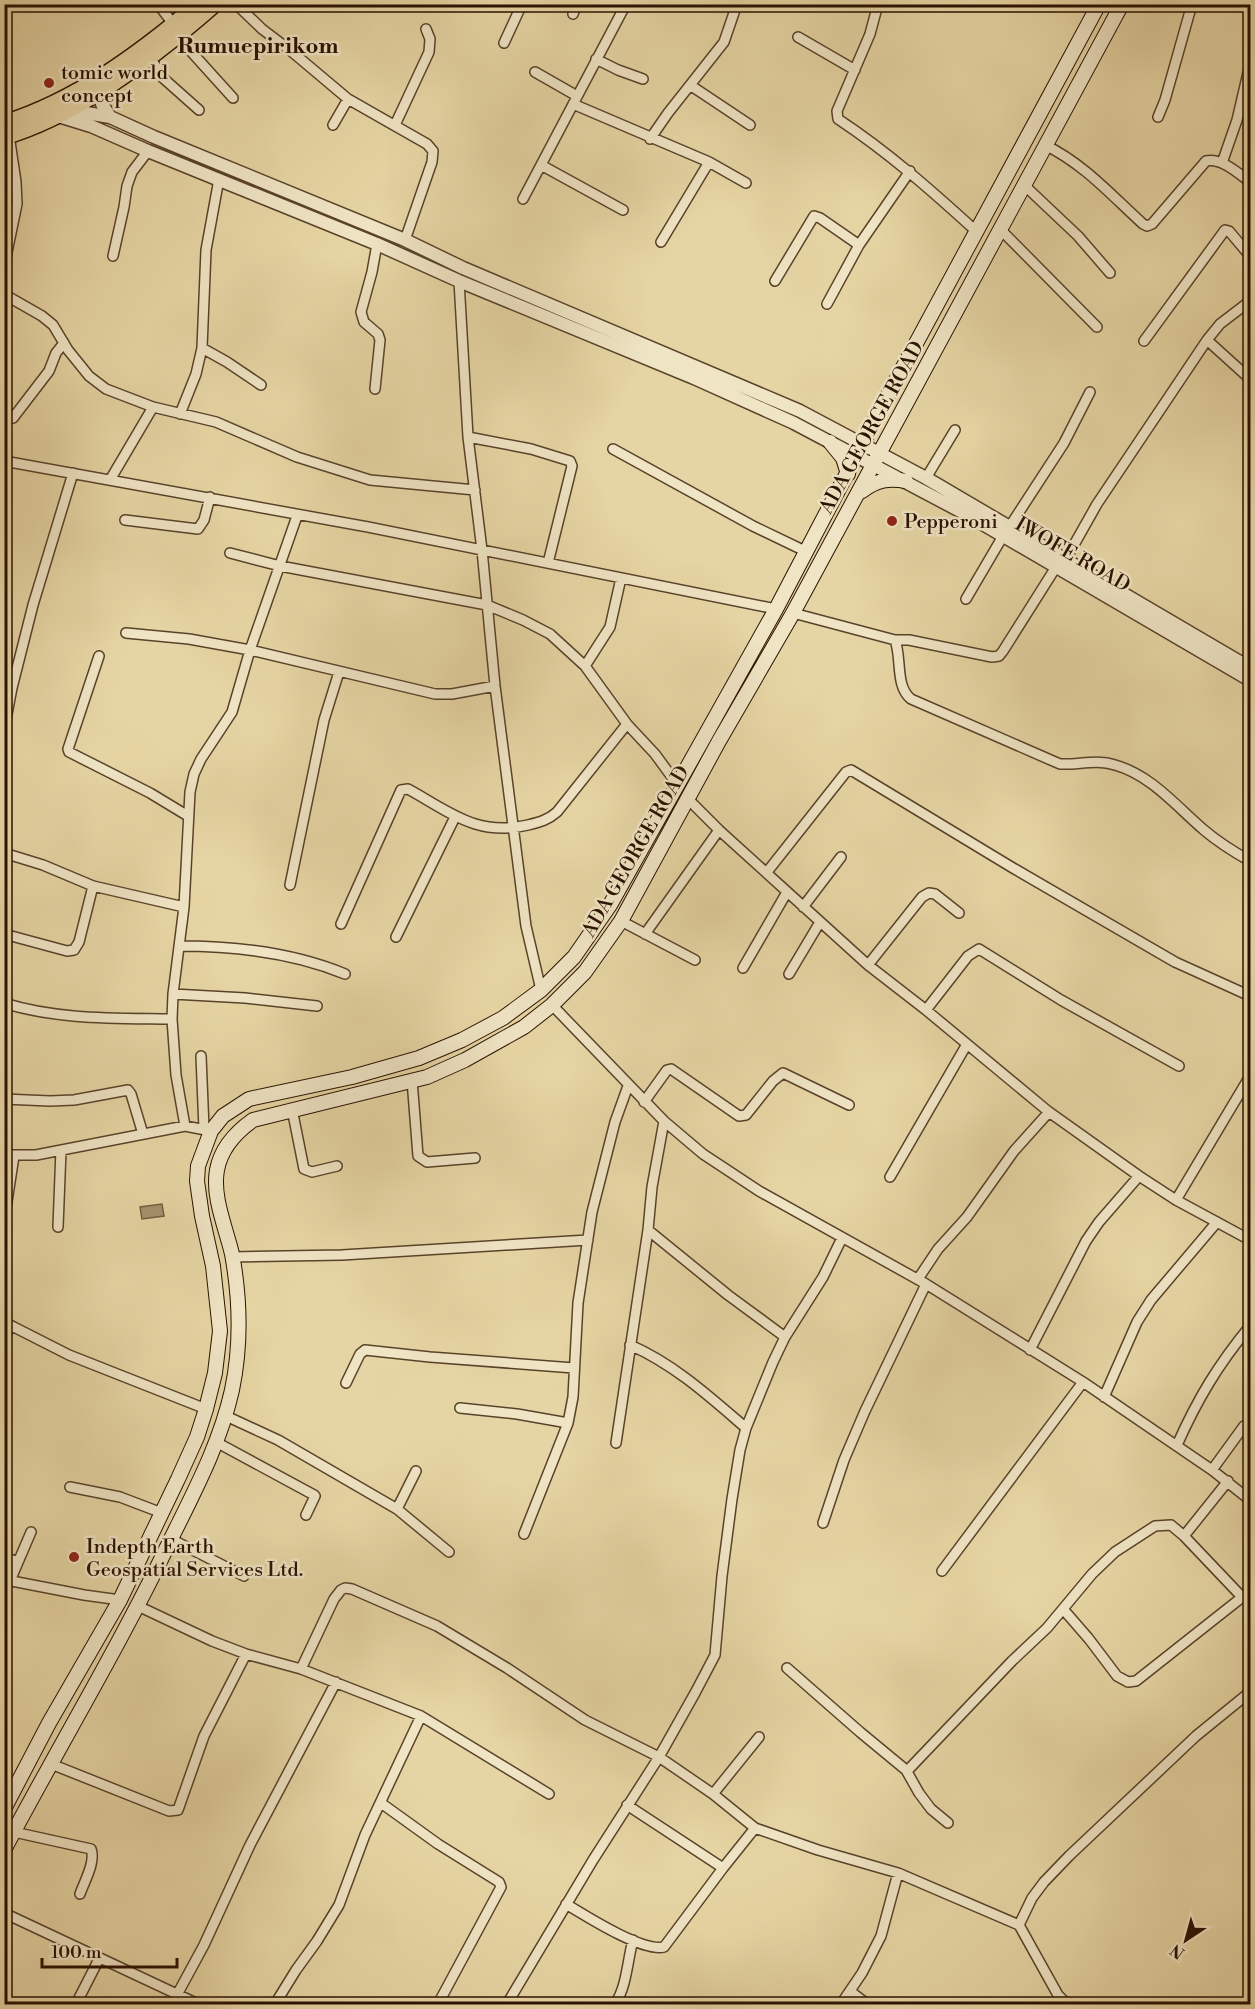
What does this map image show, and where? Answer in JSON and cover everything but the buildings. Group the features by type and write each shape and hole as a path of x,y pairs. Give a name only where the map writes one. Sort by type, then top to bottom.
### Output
{"main road":[{"path":"96,86 150,56 198,4"},
{"path":"6,132 56,116 74,105 131,57 215,4"},
{"name":"ADA GEORGE ROAD","path":"4,1809 49,1723 120,1600 197,1437 206,1409 215,1373 220,1331 213,1266 197,1181 198,1166 208,1130 223,1116 249,1099 352,1077 419,1058 441,1049 503,1018 541,990 574,957 604,915 776,609 886,399 1099,4"},
{"name":"ADA GEORGE ROAD","path":"4,1850 138,1606 216,1442 226,1416 234,1379 238,1341 237,1300 232,1257 216,1186 217,1171 222,1155 241,1128 254,1120 427,1077 497,1044 525,1027 552,1005 585,972 621,921 687,798 793,613 1122,4"},
{"path":"6,132 41,109 74,105"},
{"path":"830,442 843,458 848,474"},
{"path":"858,494 882,479 906,481"}],"street":[{"path":"158,4 175,31 233,98"},
{"path":"236,4 256,24 348,99 427,144 433,151 432,162 405,240"},
{"path":"504,44 522,4"},
{"path":"524,198 626,4"},
{"path":"650,139 724,42 737,4"},
{"path":"878,4 870,34 837,111 838,118 874,142 910,171 977,232"},
{"path":"1158,117 1165,100 1192,4"},
{"path":"395,125 429,52 430,39 426,29"},
{"path":"798,37 855,70"},
{"path":"150,56 163,78 199,110"},
{"path":"596,59 644,79"},
{"path":"1222,163 1237,120 1251,64"},
{"path":"535,72 575,100 650,139 709,162 746,183"},
{"path":"690,85 750,125"},
{"path":"96,86 102,104 110,117"},
{"path":"333,125 348,99"},
{"path":"74,105 110,117 405,240 463,268 800,411 861,450"},
{"path":"74,105 91,126"},
{"path":"41,109 91,126 377,244 459,281 694,378 794,423 830,442 861,450"},
{"path":"4,267 17,204 16,183 6,132"},
{"path":"1045,145 1082,167 1143,224 1148,226 1206,161 1214,160 1222,163 1251,182"},
{"path":"113,256 124,207 126,186 132,172 148,151"},
{"path":"661,242 709,162"},
{"path":"541,165 623,210"},
{"path":"827,304 859,245 910,171"},
{"path":"180,414 196,375 202,348 206,250 219,179"},
{"path":"1023,184 1078,236 1110,273"},
{"path":"776,281 814,216 859,245"},
{"path":"1000,229 1097,327"},
{"path":"1143,341 1225,230 1229,231 1251,256"},
{"path":"375,389 380,340 378,334 364,322 361,312 377,244"},
{"path":"459,281 468,438 495,686 526,926 541,990"},
{"path":"4,292 53,325 89,376 106,389 153,406 216,422 297,457 370,480 475,490"},
{"path":"793,613 895,640 909,640 985,657 999,656 1207,340 1220,324 1251,301"},
{"path":"1207,340 1251,379"},
{"path":"13,418 49,370 64,343"},
{"path":"202,348 261,385"},
{"path":"966,599 1006,531 1064,443 1090,392"},
{"path":"110,480 153,406"},
{"path":"926,478 955,430"},
{"path":"468,438 531,449 570,461 572,466 548,563"},
{"path":"613,449 753,526 805,551"},
{"name":"IWOFE ROAD","path":"861,450 881,452 926,478 1006,531 1251,668"},
{"name":"IWOFE ROAD","path":"861,450 874,465 1006,531"},
{"path":"4,461 210,497 297,516 368,527 776,609"},
{"path":"4,730 8,687 73,473"},
{"path":"125,520 198,529 204,520 210,497"},
{"path":"185,1126 175,1066 172,1019 184,907 188,816 194,774 201,759 232,712 250,650 297,516"},
{"path":"230,554 280,566 487,605 523,620 550,634 585,666 627,724 655,754 677,784"},
{"name":"IWOFE ROAD","path":"1061,563 1251,680"},
{"path":"585,666 610,627 621,578"},
{"path":"126,633 189,639 250,650 435,694 452,694 495,686"},
{"path":"895,640 898,648 902,690 911,699 1059,764 1076,765 1093,762 1114,764 1128,770 1156,788 1206,831 1251,861"},
{"path":"99,656 68,749 69,753 150,793 188,816"},
{"path":"290,885 324,720 339,672"},
{"path":"341,924 401,790 408,789 455,817 495,829 513,828 550,818 627,724"},
{"path":"767,872 846,772 851,770 1188,970 1251,996"},
{"path":"687,798 819,922 1049,1112 1176,1200 1251,1240"},
{"path":"396,937 455,817"},
{"path":"645,934 719,830"},
{"path":"4,853 43,865 93,886 184,907"},
{"path":"803,907 841,857"},
{"path":"4,934 71,952 79,942 93,886"},
{"path":"743,968 787,892"},
{"path":"868,964 922,897 929,892 935,894 959,913"},
{"path":"621,921 695,960"},
{"path":"789,974 819,922"},
{"path":"179,946 247,950 321,964 345,974"},
{"path":"926,1010 968,956 979,949 1052,994 1179,1066"},
{"path":"173,994 245,998 317,1006"},
{"path":"4,1003 64,1015 172,1019"},
{"path":"552,1005 644,1102 703,1154 750,1184 922,1282 1083,1382 1177,1445 1251,1500"},
{"path":"890,1178 967,1044"},
{"path":"4,1221 9,1155 36,1155 185,1126 208,1130 201,1056"},
{"path":"644,1102 667,1070 671,1069 743,1117 773,1081 783,1073 849,1105"},
{"path":"1176,1200 1251,1076"},
{"path":"412,1080 418,1156 427,1162 475,1158"},
{"path":"524,1534 568,1423 573,1397 576,1328 592,1212 618,1110 628,1086"},
{"path":"4,1099 74,1100 128,1090 143,1134"},
{"path":"292,1109 304,1169 312,1172 337,1166"},
{"path":"823,1522 844,1460 938,1249 967,1217 1014,1151 1049,1112"},
{"path":"616,1443 657,1154 664,1121"},
{"path":"58,1227 62,1150"},
{"path":"1030,1350 1086,1240 1139,1176"},
{"path":"1104,1397 1137,1322 1150,1300 1217,1222"},
{"path":"648,1230 785,1337"},
{"path":"507,2004 566,1904 659,1757 715,1655 732,1499 746,1428 772,1362 823,1277 843,1238"},
{"path":"232,1257 342,1255 588,1240"},
{"path":"4,1336 8,1324 69,1355 206,1409"},
{"path":"1177,1445 1208,1382 1227,1354 1251,1326"},
{"path":"630,1345 653,1355 677,1371 746,1428"},
{"path":"346,1383 362,1351 365,1350 574,1368"},
{"path":"942,1571 1083,1382"},
{"path":"460,1408 517,1414 568,1423"},
{"path":"226,1416 278,1440 397,1509 449,1552"},
{"path":"1212,1470 1244,1426 1251,1423"},
{"path":"216,1442 314,1495 306,1515"},
{"path":"397,1509 416,1472"},
{"path":"1184,1536 1228,1481"},
{"path":"70,1487 120,1497 162,1513"},
{"path":"906,1770 1063,1610 1092,1574 1116,1552 1155,1526 1171,1525 1246,1594 1136,1681 1128,1682 1117,1676 1063,1610"},
{"path":"31,1532 7,1583 120,1600"},
{"path":"171,1539 244,1576"},
{"path":"4,1557 18,1562"},
{"path":"301,1669 334,1599 345,1588 437,1626 507,1668 585,1720 659,1757 713,1794 755,1828 898,1873 1019,1925 1058,1995 1067,2004"},
{"path":"138,1606 212,1641 246,1654 301,1669 422,1716 549,1794"},
{"path":"51,1764 169,1810 178,1809 204,1736 246,1654"},
{"path":"787,1668 906,1770 931,1809 948,1823"},
{"path":"172,2004 204,1945 250,1845 336,1682"},
{"path":"1019,1925 1032,1898 1069,1856 1196,1736 1251,1692"},
{"path":"275,2004 336,1911 365,1834 422,1716"},
{"path":"713,1794 759,1737"},
{"path":"381,1803 438,1844 499,1882 501,1887 438,2004"},
{"path":"627,1805 723,1868"},
{"path":"566,1904 633,1940 659,1948 664,1947 755,1828"},
{"path":"14,1832 91,1849 93,1854 91,1863 80,1894"},
{"path":"841,2004 862,1973 880,1936 898,1873"},
{"path":"4,1913 198,2004"},
{"path":"615,2004 624,1987 633,1940"},
{"path":"76,2004 99,1959"},
{"path":"850,1991 867,2004"}],"shaded area":[{"path":"162,1204 164,1216 142,1219 140,1207"}],"place":[{"name":"tomic world concept","path":"49,83"},
{"name":"Pepperoni","path":"892,521"},
{"name":"Indepth Earth Geospatial Services Ltd.","path":"74,1557"}],"district":[{"name":"Rumuepirikom","path":"258,45"}]}
